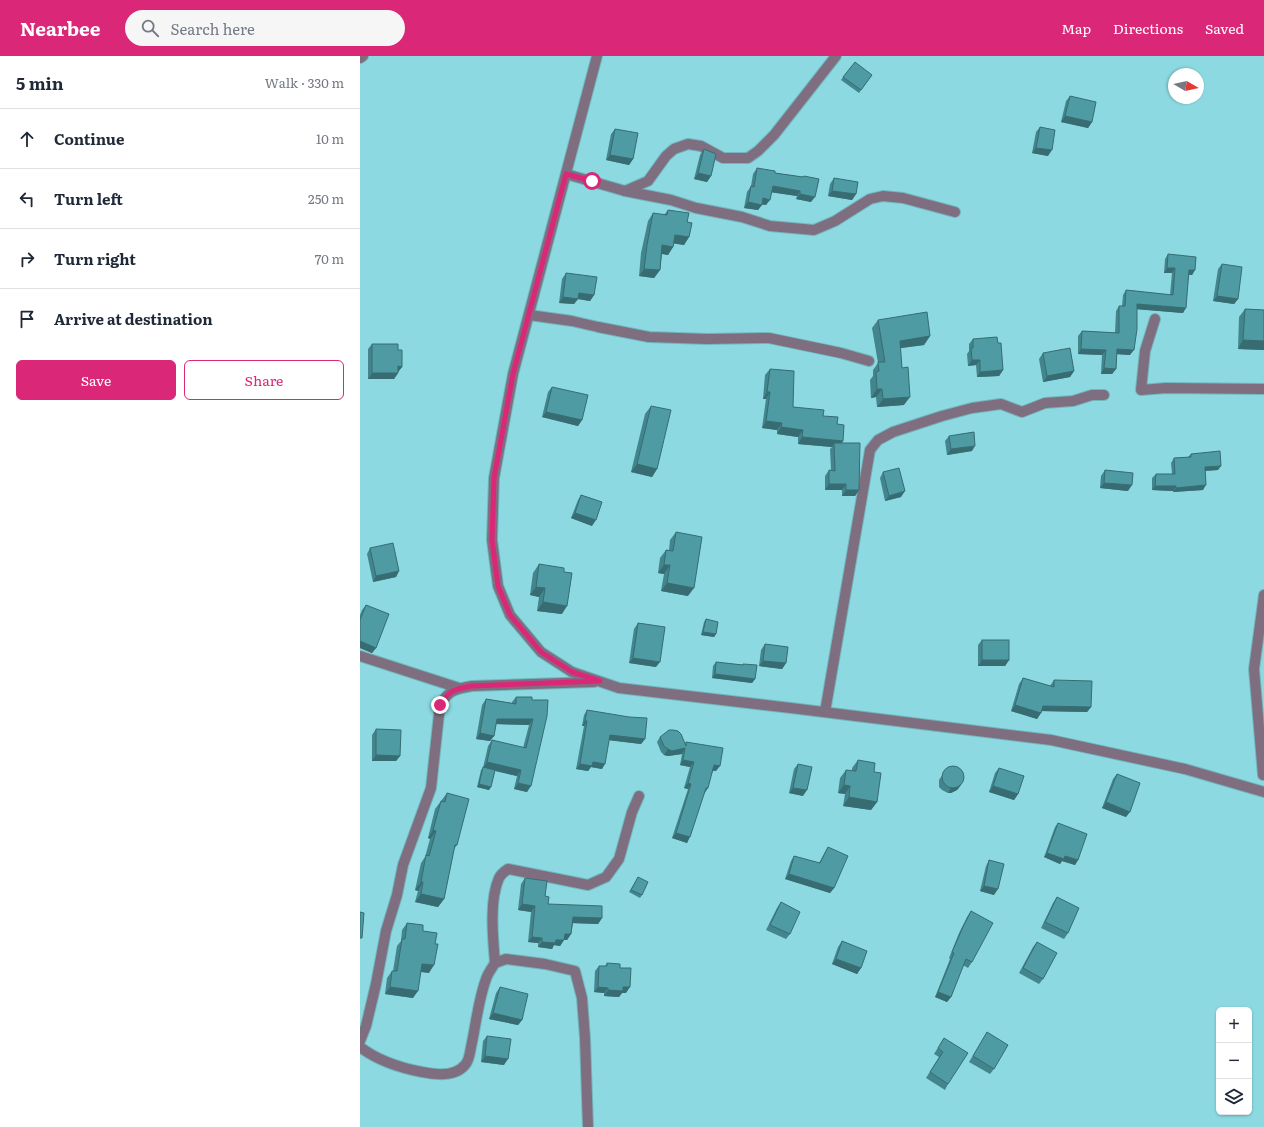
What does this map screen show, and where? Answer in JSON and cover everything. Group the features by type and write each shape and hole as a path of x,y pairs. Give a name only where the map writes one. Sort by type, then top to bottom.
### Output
{"street":[{"path":"597,56 513,374 494,478 492,540 498,586 510,615 541,652 572,672 619,688 1051,740 1185,769 1264,792"},
{"path":"625,191 648,181 666,156 674,149 688,144 701,146 723,158 748,158 758,151 794,112 819,76 836,56"},
{"path":"566,174 625,191 742,217 770,226 814,230 834,221 870,199 883,196 903,198 955,212"},
{"path":"529,314 572,321 598,328 649,337 707,340 769,338 841,353 869,361"},
{"path":"1155,320 1145,351 1141,390 1166,388 1264,389"},
{"path":"825,712 870,450 878,440 893,432 972,408 1001,404 1022,412 1045,403 1073,402 1092,395 1104,395"},
{"path":"1263,775 1254,669 1264,595"},
{"path":"360,656 459,688"},
{"path":"360,1041 366,1026 386,931 397,895 403,865 431,788 440,705 446,695 459,688 472,686 600,681"},
{"path":"360,1047 366,1052 411,1070 433,1075 446,1074 465,1065 469,1056 486,978 495,963 492,924 495,892 500,876 508,869 588,884 606,876 619,859 632,812 639,796"},
{"path":"495,963 506,959 545,964 575,971 582,998 588,1127"}],"building":[{"path":"855,62 872,75 861,90 843,77"},
{"path":"1070,96 1096,102 1092,122 1065,116"},
{"path":"1040,127 1055,130 1052,150 1036,148"},
{"path":"615,129 638,133 633,159 610,155"},
{"path":"704,149 716,154 711,176 698,173"},
{"path":"757,168 775,171 775,173 819,179 815,197 800,194 800,191 773,186 770,200 763,198 762,205 748,202 751,186 754,187"},
{"path":"834,178 858,182 856,194 832,191"},
{"path":"668,210 689,213 687,222 692,223 689,237 675,235 673,247 662,245 660,270 644,269 653,213 667,215"},
{"path":"1168,254 1196,257 1195,270 1189,270 1186,308 1137,304 1137,329 1134,350 1117,349 1116,369 1104,368 1106,350 1081,349 1082,331 1119,333 1119,306 1125,306 1126,290 1173,295 1175,268 1167,268"},
{"path":"1222,264 1242,267 1238,299 1217,296"},
{"path":"566,273 597,277 594,295 579,293 578,299 563,297"},
{"path":"1245,309 1264,310 1264,341 1243,340"},
{"path":"927,312 930,336 900,341 902,368 908,367 910,397 883,399 882,389 877,389 876,372 879,371 878,362 885,362 878,320"},
{"path":"997,337 998,343 1001,343 1003,370 980,372 980,360 972,360 971,348 973,348 973,339"},
{"path":"372,344 398,344 398,350 402,350 402,367 398,366 398,373 372,373"},
{"path":"1070,348 1074,371 1047,376 1043,353"},
{"path":"770,369 794,371 793,407 824,410 823,416 838,417 837,424 844,425 843,441 802,437 803,430 781,427 782,423 766,421 770,392 767,392"},
{"path":"552,387 588,395 582,420 546,412"},
{"path":"651,406 671,410 657,469 637,464"},
{"path":"974,432 975,446 951,449 949,436"},
{"path":"834,443 860,443 859,490 846,490 846,484 829,484 829,470 835,471"},
{"path":"1220,451 1221,466 1205,467 1206,485 1176,488 1176,486 1155,486 1156,474 1175,474 1174,458 1191,457 1191,454"},
{"path":"899,468 905,491 889,496 883,472"},
{"path":"1105,470 1133,473 1132,485 1104,483"},
{"path":"581,495 602,502 596,520 575,513"},
{"path":"676,532 702,537 694,588 667,583 670,565 664,565 666,550 673,551"},
{"path":"393,543 399,571 376,576 370,548"},
{"path":"539,564 564,568 564,572 572,573 567,606 543,602 545,588 536,587"},
{"path":"366,605 389,614 376,648 360,641 360,620"},
{"path":"706,619 718,622 716,634 703,632"},
{"path":"638,623 665,627 660,662 633,658"},
{"path":"982,640 1009,640 1009,660 982,660"},
{"path":"765,644 788,647 786,663 763,661"},
{"path":"716,662 757,665 755,679 715,674"},
{"path":"1023,678 1054,687 1054,680 1092,681 1091,707 1043,706 1041,713 1015,705"},
{"path":"516,697 532,697 532,700 548,700 547,716 531,786 518,783 521,770 487,762 492,740 526,748 533,719 497,719 494,736 480,733 486,699 516,704"},
{"path":"587,710 629,717 647,718 645,739 610,735 605,764 593,762 592,766 580,764 587,721 585,721"},
{"path":"376,729 401,730 400,756 376,755"},
{"path":"669,730 678,731 681,734 686,746 686,742 723,748 720,766 714,765 708,788 706,788 690,837 676,833 691,784 688,783 694,762 683,760 685,748 672,751 664,746 660,737"},
{"path":"858,760 875,763 874,772 881,773 877,802 849,797 850,786 844,785 846,770 856,771"},
{"path":"798,764 812,767 807,790 793,788"},
{"path":"953,766 957,767 963,773 963,781 957,787 953,788 949,787 943,781 942,777 943,773 949,767"},
{"path":"483,767 495,770 491,787 479,784"},
{"path":"999,768 1024,776 1018,794 993,786"},
{"path":"1117,774 1140,783 1130,812 1106,802"},
{"path":"447,793 469,799 457,845 455,845 444,899 421,894 423,882 421,882 426,855 429,856 436,831 433,830 441,801 445,802"},
{"path":"1058,823 1087,834 1078,860 1065,856 1064,859 1047,853"},
{"path":"828,847 848,856 834,888 789,874 794,856 820,863"},
{"path":"989,860 1004,864 998,889 984,886"},
{"path":"638,877 648,882 642,895 631,890"},
{"path":"525,878 547,881 545,896 549,897 548,904 602,906 602,918 573,917 571,934 565,934 564,940 556,940 555,943 542,942 542,938 532,937 535,906 522,904"},
{"path":"1057,897 1079,908 1068,933 1045,922"},
{"path":"781,902 800,912 790,934 770,925"},
{"path":"971,911 993,923 972,962 966,959 951,997 938,992 954,953 952,952"},
{"path":"360,912 364,913 362,938 360,938"},
{"path":"407,923 423,925 423,931 437,933 435,944 438,944 434,965 422,964 418,991 390,987 392,971 397,971 402,939 405,939"},
{"path":"842,941 867,951 861,968 836,959"},
{"path":"1037,942 1057,953 1043,979 1023,968"},
{"path":"607,963 620,964 620,968 631,968 630,987 623,987 623,991 608,990 608,988 598,987 599,966 607,966"},
{"path":"500,987 528,994 522,1020 493,1013"},
{"path":"987,1032 1008,1045 994,1069 973,1056"},
{"path":"487,1036 511,1039 508,1059 485,1056"},
{"path":"944,1038 968,1053 948,1084 930,1072 943,1052 938,1048"}],"route":[{"path":"440,705 446,695 459,688 472,686 517,686 600,681 572,672 541,652 510,615 498,586 492,540 494,478 513,374 566,174 592,181"}]}
